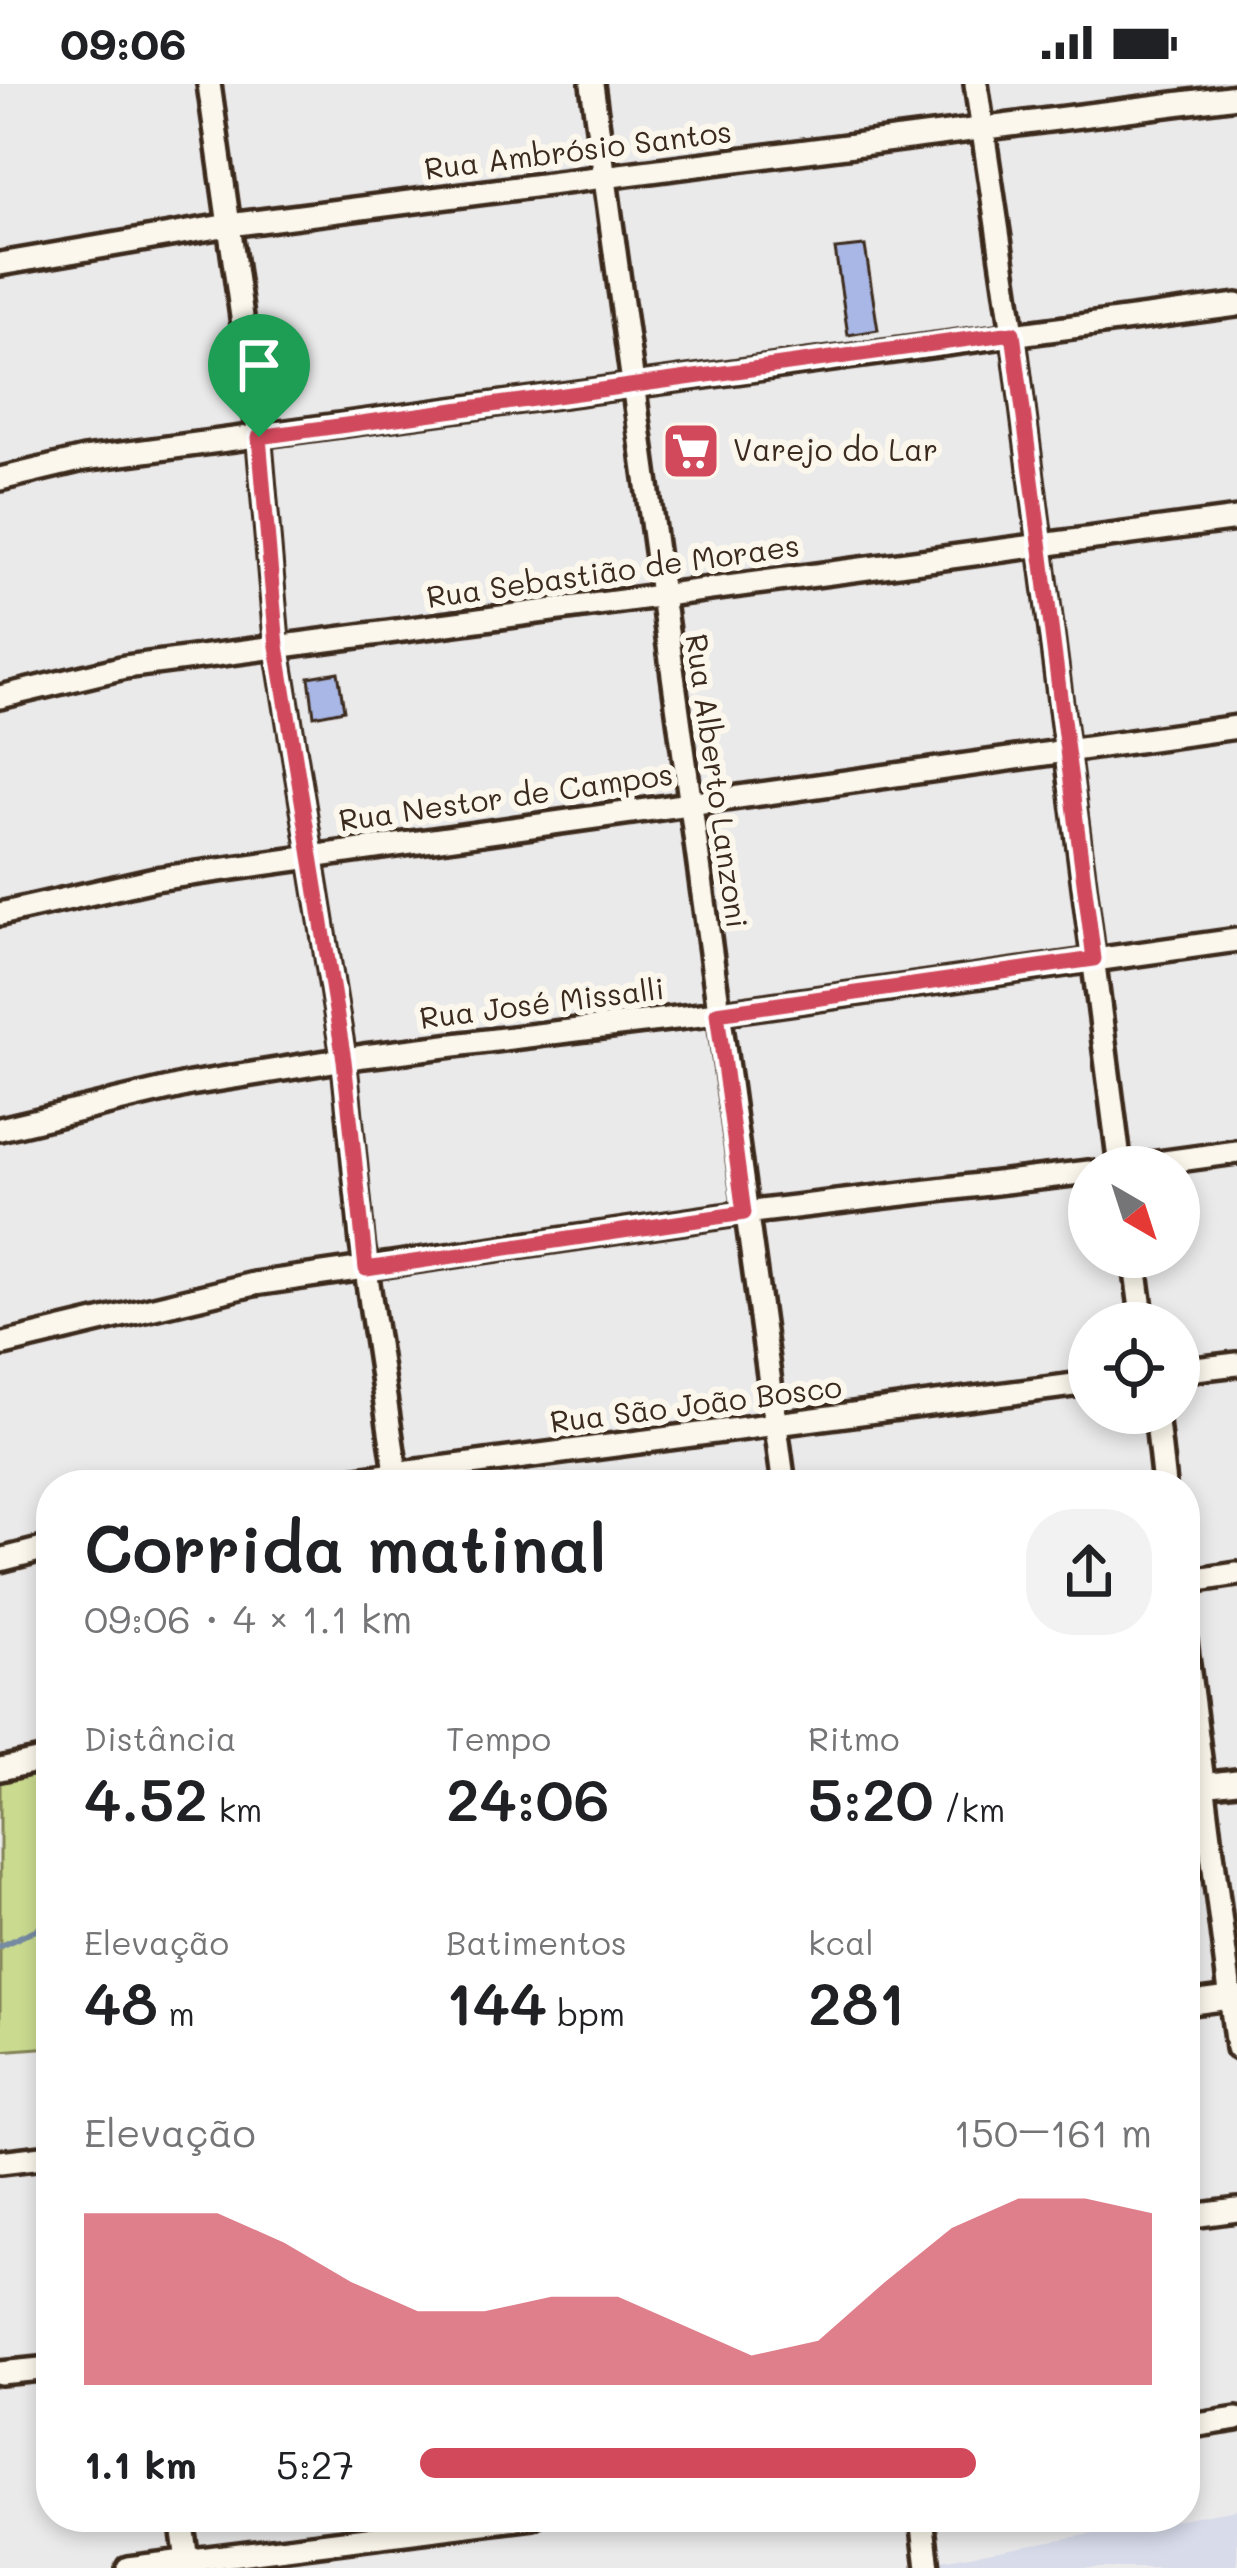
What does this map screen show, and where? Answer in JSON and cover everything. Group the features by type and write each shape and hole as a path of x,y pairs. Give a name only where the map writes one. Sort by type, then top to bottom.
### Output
{"street":[{"path":"209,84 259,437 277,646 344,1060 366,1269 396,1470"},
{"name":"Rua Alberto Lanzoni","path":"592,84 782,1470"},
{"path":"976,84 1121,1146"},
{"name":"Rua Ambrósio Santos","path":"0,264 229,225 1237,96"},
{"path":"0,479 84,459 1237,305"},
{"name":"Rua Sebastião de Moraes","path":"0,697 125,667 1237,519"},
{"name":"Rua Nestor de Campos","path":"0,914 155,879 313,855 1237,727"},
{"name":"Rua José Missalli","path":"0,1129 190,1084 344,1060 1237,940"},
{"path":"1200,1157 1237,1152"},
{"path":"0,1345 254,1284 744,1213 1068,1174"},
{"path":"1200,1368 1237,1364"},
{"name":"Rua São João Bosco","path":"460,1470 1068,1386"},
{"path":"1158,1434 1162,1470"},
{"path":"0,1560 36,1551"},
{"path":"1200,1580 1237,1574"},
{"path":"0,1769 36,1762"},
{"path":"1200,1786 1237,1781"},
{"path":"1200,1809 1233,1997 1237,2048"},
{"path":"1200,2002 1233,1997"},
{"path":"0,2162 36,2158"},
{"path":"1200,2214 1237,2210"},
{"path":"0,2373 36,2369"},
{"path":"1200,2425 1237,2419"},
{"path":"183,2532 188,2564"},
{"path":"128,2568 423,2532"},
{"path":"924,2532 928,2568"}],"shaded area":[{"path":"1237,2509 1237,2568 942,2568 941,2560 1104,2532 1200,2532 1200,2515"}],"green space":[{"path":"36,1775 36,2048 0,2051 0,1782"}],"building":[{"path":"865,246 878,330 848,335 835,249"},
{"path":"338,672 344,710 314,716 309,677"}],"waterway":[{"path":"0,1946 36,1930"}],"place":[{"name":"Varejo do Lar","path":"691,451"}],"route":[{"path":"1013,333 1094,959 717,1013 744,1213 366,1269 344,1060 277,646 259,437 1013,333"}]}
